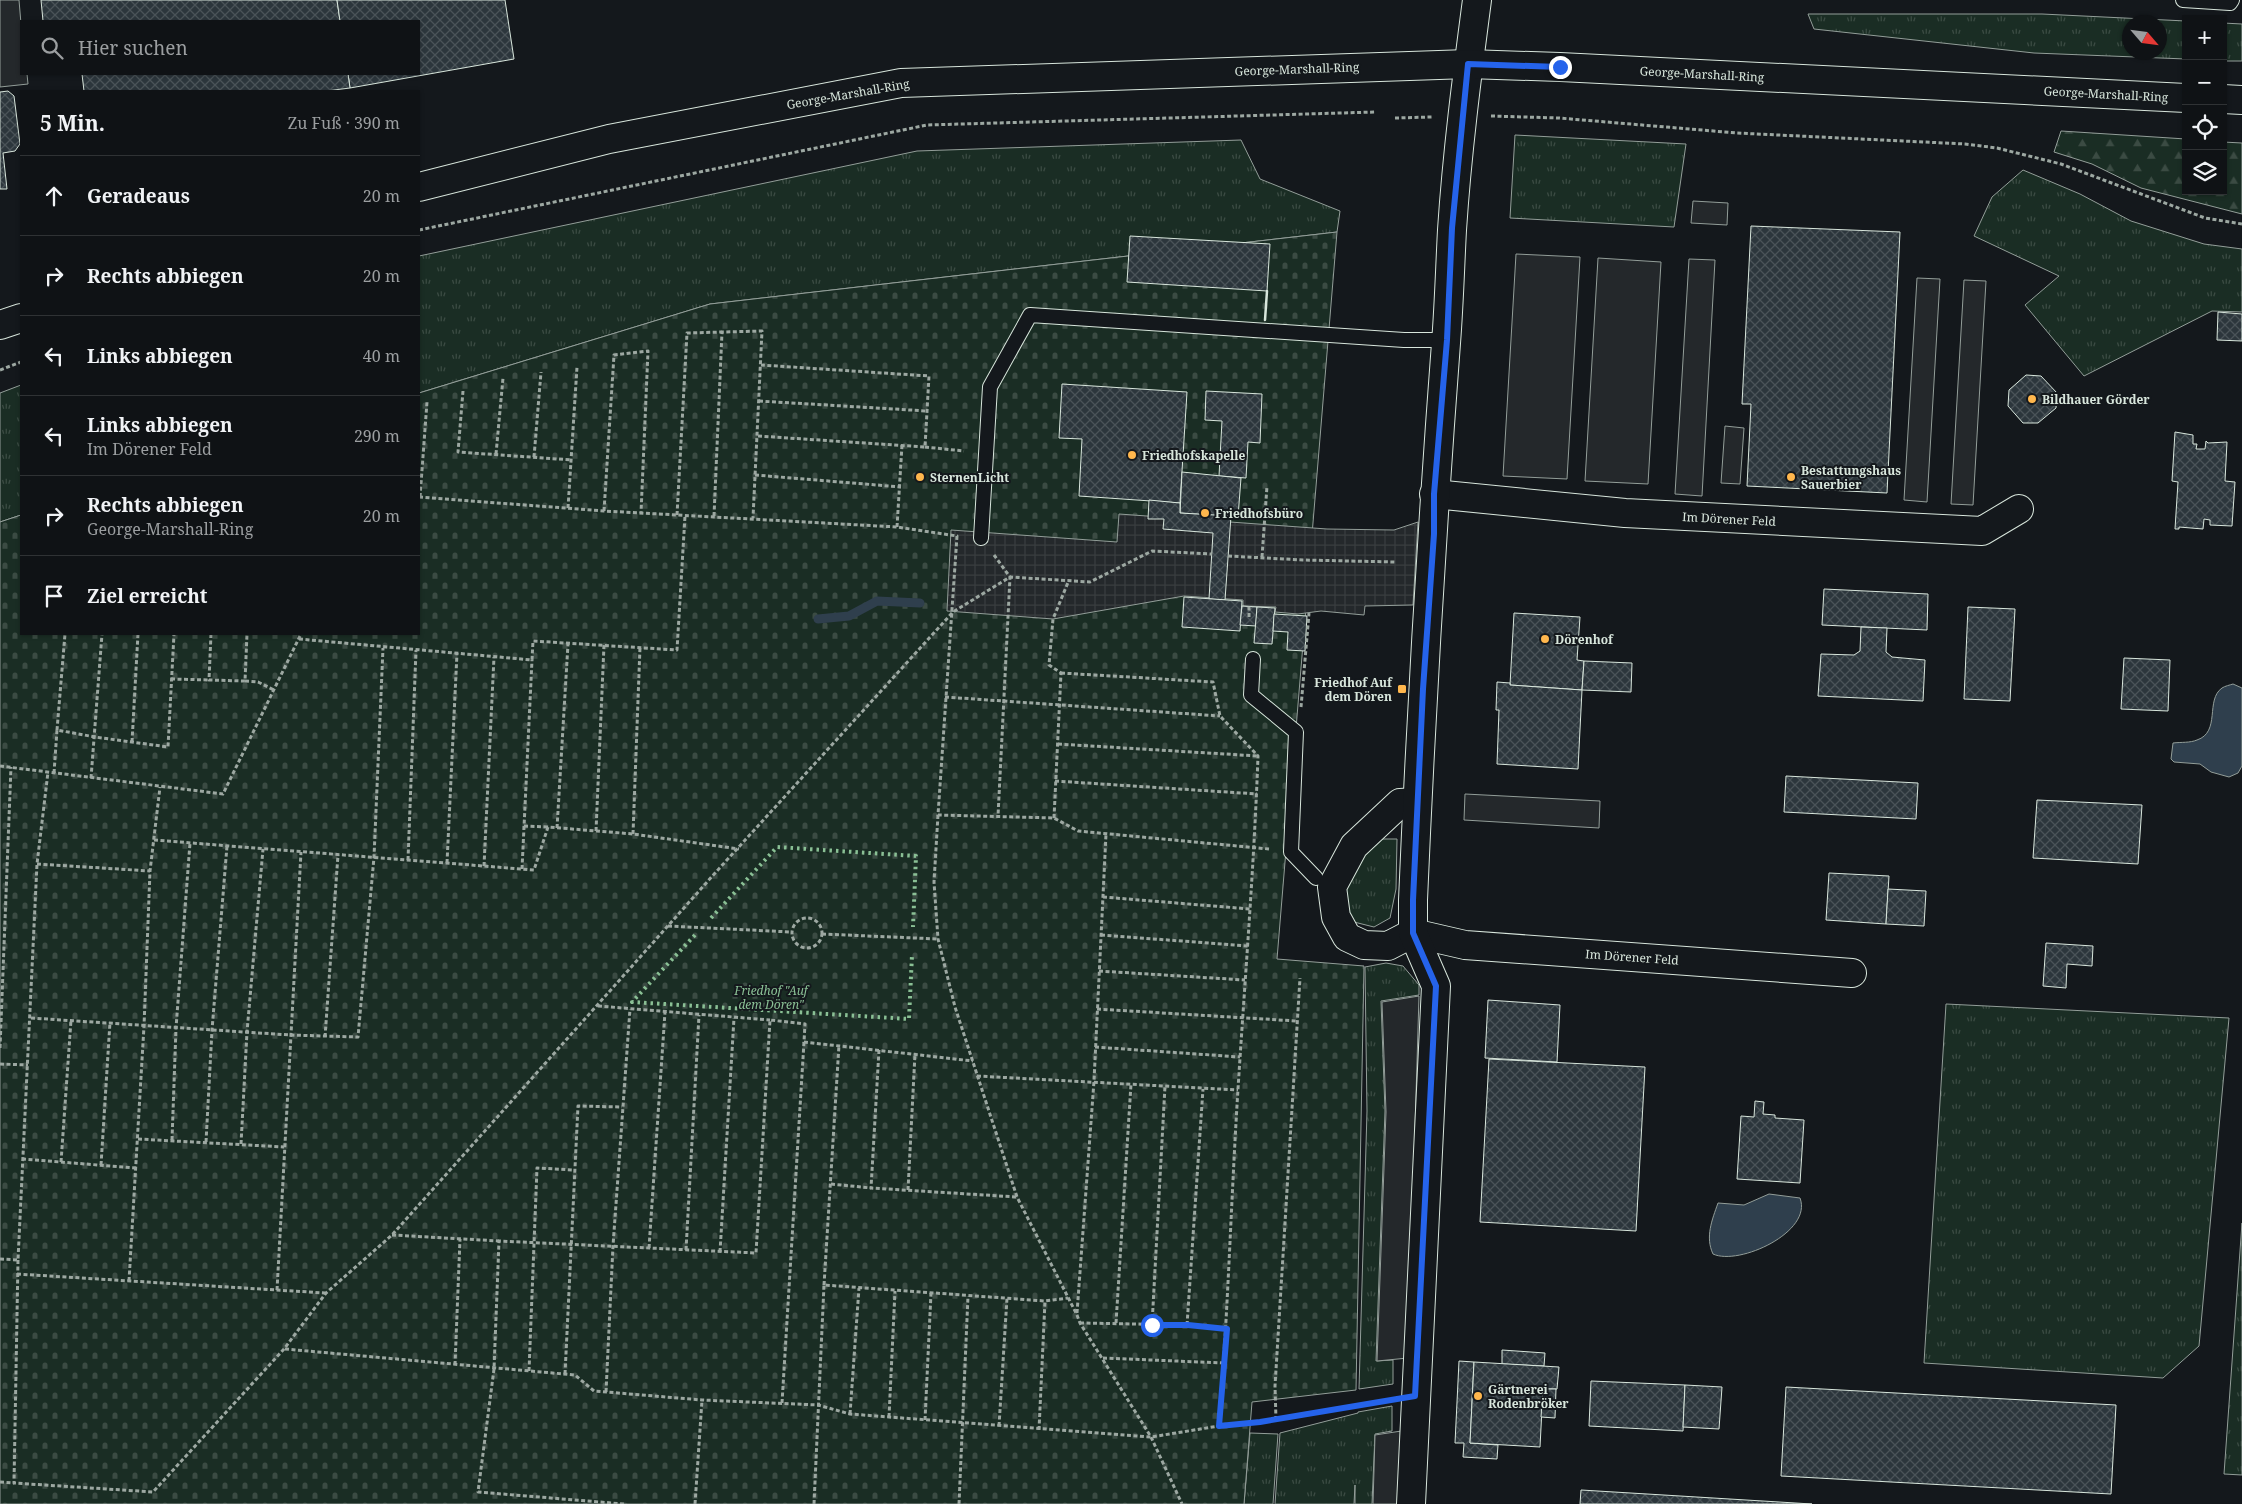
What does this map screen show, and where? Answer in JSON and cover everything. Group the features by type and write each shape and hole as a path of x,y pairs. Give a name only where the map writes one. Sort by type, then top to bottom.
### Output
{"street":[{"path":"1411,1504 1436,986 1413,933 1417,802 1434,534 1434,494 1447,340 1452,228 1468,64 1477,0"},
{"name":"George-Marshall-Ring","path":"420,188 609,139 901,83 1468,64 2182,98"},
{"path":"2227,100 2242,100"},
{"path":"0,325 20,318"},
{"name":"Im Dörener Feld","path":"1434,494 1625,513 1982,532 2019,509"},
{"path":"1413,933 1388,946 1364,944 1348,937 1336,917 1332,887 1354,846 1400,803 1417,802"},
{"name":"Im Dörener Feld","path":"1413,933 1464,945 1852,973"}],"lane":[{"path":"2183,0 2230,3 2232,0"},
{"path":"981,538 990,387 1030,316 1345,336 1447,340"},
{"path":"1253,659 1251,695 1296,732 1291,852 1316,878"}],"path":[{"path":"420,230 927,125 1376,112"},
{"path":"1395,118 1463,116"},
{"path":"1506,117 1560,118 1737,133 1965,144 1997,148 2061,164 2205,218 2242,224"},
{"path":"677,515 687,332 762,331 754,518"},
{"path":"714,516 722,332"},
{"path":"604,511 614,355 648,351 641,513"},
{"path":"0,370 20,362"},
{"path":"761,365 929,376 925,447"},
{"path":"568,508 577,367"},
{"path":"534,456 541,372"},
{"path":"496,454 503,378"},
{"path":"463,391 458,452 572,460"},
{"path":"759,401 927,411"},
{"path":"420,485 427,402"},
{"path":"758,436 902,445 986,453"},
{"path":"897,527 901,487 902,445"},
{"path":"755,475 901,487"},
{"path":"1262,557 1267,486"},
{"path":"420,497 604,511 897,527 957,536 934,882 938,939 955,1007 1017,1197 1080,1323 1151,1437 1182,1504"},
{"path":"522,869 532,640 568,644 677,650 685,516"},
{"path":"0,1482 153,1492 284,1348 326,1293 392,1235 668,926 953,612 1010,577 1090,582 1152,551 1212,554"},
{"path":"1228,556 1396,562"},
{"path":"998,816 1010,577"},
{"path":"1069,580 1053,619 1050,665 1061,673 1213,682 1220,716 1258,756 1254,848 1238,1090 1227,1329 1219,1426"},
{"path":"1249,606 1249,617"},
{"path":"1296,732 1302,701 1309,612"},
{"path":"54,773 65,635"},
{"path":"91,778 102,635"},
{"path":"132,742 138,635"},
{"path":"57,730 94,737 168,746 174,635"},
{"path":"209,680 211,635"},
{"path":"245,681 247,635"},
{"path":"0,766 223,794 302,635"},
{"path":"299,640 532,660"},
{"path":"557,828 568,644"},
{"path":"596,831 604,646"},
{"path":"633,834 640,647"},
{"path":"30,1018 290,1035 358,1037 374,858 383,648"},
{"path":"408,860 416,650"},
{"path":"447,863 457,653"},
{"path":"484,866 494,657"},
{"path":"1054,818 1061,673"},
{"path":"171,678 258,682 274,690"},
{"path":"946,697 1220,716"},
{"path":"1058,744 1258,756"},
{"path":"0,1048 11,767"},
{"path":"14,1483 17,1274 22,1159 37,864 48,772"},
{"path":"1055,781 1257,794"},
{"path":"129,1281 144,1026 150,871 160,787"},
{"path":"938,814 1054,818 1078,831 1254,848"},
{"path":"524,826 633,834 739,849"},
{"path":"154,840 534,870 548,827"},
{"path":"1077,1314 1094,1081 1106,834"},
{"path":"172,1140 176,1028 190,843"},
{"path":"206,1142 212,1030 227,846"},
{"path":"241,1144 247,1032 263,849"},
{"path":"277,1290 301,852"},
{"path":"325,1037 338,855"},
{"path":"37,864 150,871"},
{"path":"1103,898 1250,909"},
{"path":"808,918 815,920 820,926 822,934 820,941 814,947 806,949 798,946 793,940 791,932 794,924 800,919 808,918"},
{"path":"668,926 791,932"},
{"path":"822,934 938,939"},
{"path":"1101,935 1248,946"},
{"path":"1099,971 1246,980"},
{"path":"1276,1420 1275,1386 1300,978"},
{"path":"597,1006 805,1024 782,1403"},
{"path":"606,1392 612,1246 630,1009"},
{"path":"1097,1009 1297,1021"},
{"path":"648,1248 665,1012"},
{"path":"686,1250 699,1015"},
{"path":"720,1252 734,1018"},
{"path":"61,1162 71,1020"},
{"path":"392,1235 756,1253 770,1020"},
{"path":"101,1165 110,1022"},
{"path":"804,1042 973,1061"},
{"path":"814,1504 824,1285 840,1045"},
{"path":"1095,1047 1240,1057"},
{"path":"871,1188 879,1050"},
{"path":"908,1190 915,1054"},
{"path":"0,1064 28,1065"},
{"path":"977,1076 1238,1090"},
{"path":"1116,1323 1131,1084"},
{"path":"1152,1325 1165,1086"},
{"path":"1188,1325 1204,1089"},
{"path":"565,1374 578,1106 622,1107"},
{"path":"138,1138 284,1146"},
{"path":"22,1159 136,1168"},
{"path":"530,1371 537,1168 574,1170"},
{"path":"831,1184 1017,1197"},
{"path":"455,1365 460,1239"},
{"path":"499,1241 494,1368 478,1492 624,1504"},
{"path":"0,1259 18,1260"},
{"path":"17,1274 326,1293"},
{"path":"824,1285 1045,1301 1068,1298"},
{"path":"850,1414 859,1288"},
{"path":"888,1417 895,1291"},
{"path":"924,1420 931,1293"},
{"path":"960,1504 968,1296"},
{"path":"999,1426 1006,1298"},
{"path":"1039,1430 1045,1301"},
{"path":"1080,1323 1188,1325 1227,1329"},
{"path":"284,1348 575,1375 594,1391 702,1400 818,1405 850,1414 1039,1430 1151,1437 1219,1426 1276,1420 1415,1396"},
{"path":"1103,1358 1224,1363"},
{"path":"695,1504 702,1400"}],"green space":[{"path":"1808,14 2042,14 2122,18 2122,56 2034,53 1814,29"},
{"path":"2167,20 2182,21 2182,59 2167,58"},
{"path":"2227,23 2242,24 2242,61 2227,61"},
{"path":"2061,131 2182,139 2182,195 2227,195 2227,142 2242,143 2242,214 2141,188 2092,164 2054,152"},
{"path":"1515,135 1686,144 1674,227 1510,218"},
{"path":"1241,140 1260,179 1340,211 1337,232 710,304 420,393 420,256 917,151"},
{"path":"2023,170 2080,194 2131,221 2204,244 2242,249 2242,312 2212,311 2084,376 2025,305 2059,276 1974,236 1992,197"},
{"name":"Friedhof \"Auf dem Dören\"","path":"1337,232 1277,959 1364,966 1356,1390 1252,1402 1244,1504 0,1504 0,522 20,515 20,635 420,635 420,393 710,304"},
{"path":"20,385 20,515 0,522 0,393"},
{"path":"1380,839 1397,839 1396,889 1390,918 1374,927 1350,921 1342,892 1360,857"},
{"path":"1386,963 1403,966 1419,985 1419,995 1381,1001 1385,1111 1376,1361 1393,1360 1393,1384 1359,1389 1367,1111 1365,967"},
{"path":"1946,1004 2229,1018 2199,1346 2163,1378 1924,1363"},
{"path":"2242,1223 2242,1475 2224,1474"},
{"path":"1392,1406 1392,1431 1375,1434 1372,1504 1355,1504 1355,1485 1354,1504 1275,1504 1280,1433 1358,1412"},
{"path":"1250,1433 1278,1434 1273,1504 1244,1504"}],"shaded area":[{"path":"0,0 19,0 20,75 27,75 28,84 0,87"},
{"path":"1693,201 1728,203 1727,225 1691,223"},
{"path":"1516,254 1580,257 1567,479 1503,476"},
{"path":"1598,258 1661,262 1648,484 1585,481"},
{"path":"1689,259 1715,260 1702,496 1675,494"},
{"path":"1917,278 1940,279 1927,502 1904,500"},
{"path":"1964,280 1986,281 1973,505 1951,504"},
{"path":"1725,426 1744,428 1740,484 1721,483"},
{"path":"1119,514 1327,529 1394,530 1418,522 1413,605 1365,606 1364,615 1321,611 1298,614 1275,612 1276,607 1243,606 1243,600 1184,596 1053,619 947,611 951,530 1117,542"},
{"path":"1465,794 1600,801 1599,828 1464,820"},
{"path":"1419,996 1408,1358 1377,1361 1386,1112 1382,1002"},
{"path":"1408,1430 1405,1504 1373,1504 1375,1435"}],"water":[{"path":"2233,684 2242,688 2242,766 2238,773 2229,777 2211,772 2200,764 2174,762 2171,759 2173,743 2194,741 2204,736 2209,730 2217,693 2222,688"},
{"path":"1769,1194 1800,1198 1801,1211 1796,1223 1785,1234 1755,1251 1725,1256 1713,1254 1709,1235 1718,1203 1744,1205"}],"building":[{"path":"41,0 337,0 340,20 43,20"},
{"path":"337,0 505,0 514,59 350,88 348,75 420,75 420,20 340,20"},
{"path":"82,75 348,75 350,88 334,90 84,90"},
{"path":"8,91 14,96 20,144 15,151 3,153 7,189 0,189 0,92"},
{"path":"1751,226 1900,232 1887,493 1747,486 1751,404 1742,404"},
{"path":"1130,236 1270,244 1267,291 1127,282"},
{"path":"2218,312 2242,314 2242,341 2217,340"},
{"name":"Bildhauer Görder","path":"2026,375 2041,376 2057,393 2056,408 2038,423 2023,423 2008,406 2009,390"},
{"name":"Friedhofskapelle","path":"1062,384 1187,392 1180,503 1079,496 1082,439 1059,438"},
{"path":"1206,391 1262,394 1260,443 1248,442 1246,478 1219,476 1222,421 1205,420"},
{"path":"2175,432 2193,435 2193,444 2197,444 2196,449 2205,449 2206,441 2208,443 2227,442 2225,481 2235,482 2232,526 2210,525 2210,520 2204,519 2203,529 2179,527 2179,529 2175,529 2178,482 2172,481"},
{"path":"1182,472 1241,478 1238,517 1180,513"},
{"path":"1149,500 1180,503 1180,513 1231,516 1225,600 1209,599 1213,533 1163,529 1164,519 1148,519"},
{"path":"1824,589 1928,594 1927,630 1822,625"},
{"path":"1184,597 1242,601 1240,631 1182,627"},
{"path":"1242,606 1257,607 1256,626 1240,625"},
{"path":"1257,607 1275,608 1272,644 1254,643"},
{"path":"1968,607 2015,609 2010,701 1964,699"},
{"name":"Dörenhof","path":"1514,613 1580,617 1577,660 1584,661 1582,690 1510,685"},
{"path":"1274,614 1307,616 1305,651 1287,650 1288,632 1273,631"},
{"path":"1861,627 1887,628 1886,652 1892,657 1925,660 1923,701 1818,696 1821,654 1854,655 1860,651"},
{"path":"2124,658 2170,660 2168,711 2121,709"},
{"path":"1584,661 1632,663 1631,692 1582,690"},
{"path":"1497,682 1510,683 1510,685 1582,690 1578,769 1497,764 1499,710 1496,710"},
{"path":"1786,776 1918,783 1916,819 1784,812"},
{"path":"2037,800 2142,805 2138,864 2033,858"},
{"path":"1829,873 1889,876 1886,924 1826,920"},
{"path":"1888,889 1926,891 1924,926 1886,924"},
{"path":"2046,943 2093,946 2092,966 2067,964 2066,988 2043,986"},
{"path":"1488,1000 1560,1005 1557,1062 1485,1058"},
{"path":"1489,1059 1645,1067 1636,1231 1480,1222"},
{"path":"1755,1101 1764,1102 1763,1114 1775,1115 1775,1118 1804,1120 1800,1183 1737,1179 1741,1116 1754,1117"},
{"path":"1502,1350 1545,1353 1544,1366 1502,1364"},
{"path":"1459,1361 1474,1362 1470,1443 1498,1445 1497,1459 1463,1457 1464,1443 1455,1443"},
{"path":"1474,1362 1559,1367 1557,1389 1543,1389 1540,1447 1470,1443"},
{"path":"1591,1381 1685,1385 1683,1431 1589,1426"},
{"path":"1685,1385 1722,1387 1719,1429 1683,1427"},
{"path":"1786,1387 2116,1405 2111,1494 1781,1476"},
{"path":"1543,1389 1556,1389 1555,1418 1541,1417"},
{"path":"1581,1490 1812,1504 1580,1504"}],"waterway":[{"path":"818,619 849,616 877,601 920,603"}],"hedge":[{"path":"711,918 777,847 916,856 913,927"},
{"path":"695,935 632,1002 909,1019 912,955"}],"wall":[{"path":"1265,320 1267,291"}],"place":[{"name":"Bildhauer Görder","path":"2032,399"},
{"name":"Friedhofskapelle","path":"1132,455"},
{"name":"SternenLicht","path":"920,477"},
{"name":"Bestattungshaus Sauerbier","path":"1791,477"},
{"name":"Friedhofsbüro","path":"1205,513"},
{"name":"Dörenhof","path":"1545,639"},
{"name":"Friedhof Auf dem Dören","path":"1402,689"},
{"name":"Gärtnerei Rodenbröker","path":"1478,1396"}],"route":[{"path":"1152,1325 1188,1325 1227,1329 1219,1426 1260,1422 1415,1396 1436,986 1413,933 1413,900 1423,689 1434,534 1434,494 1447,340 1452,228 1468,64 1560,67"}]}
